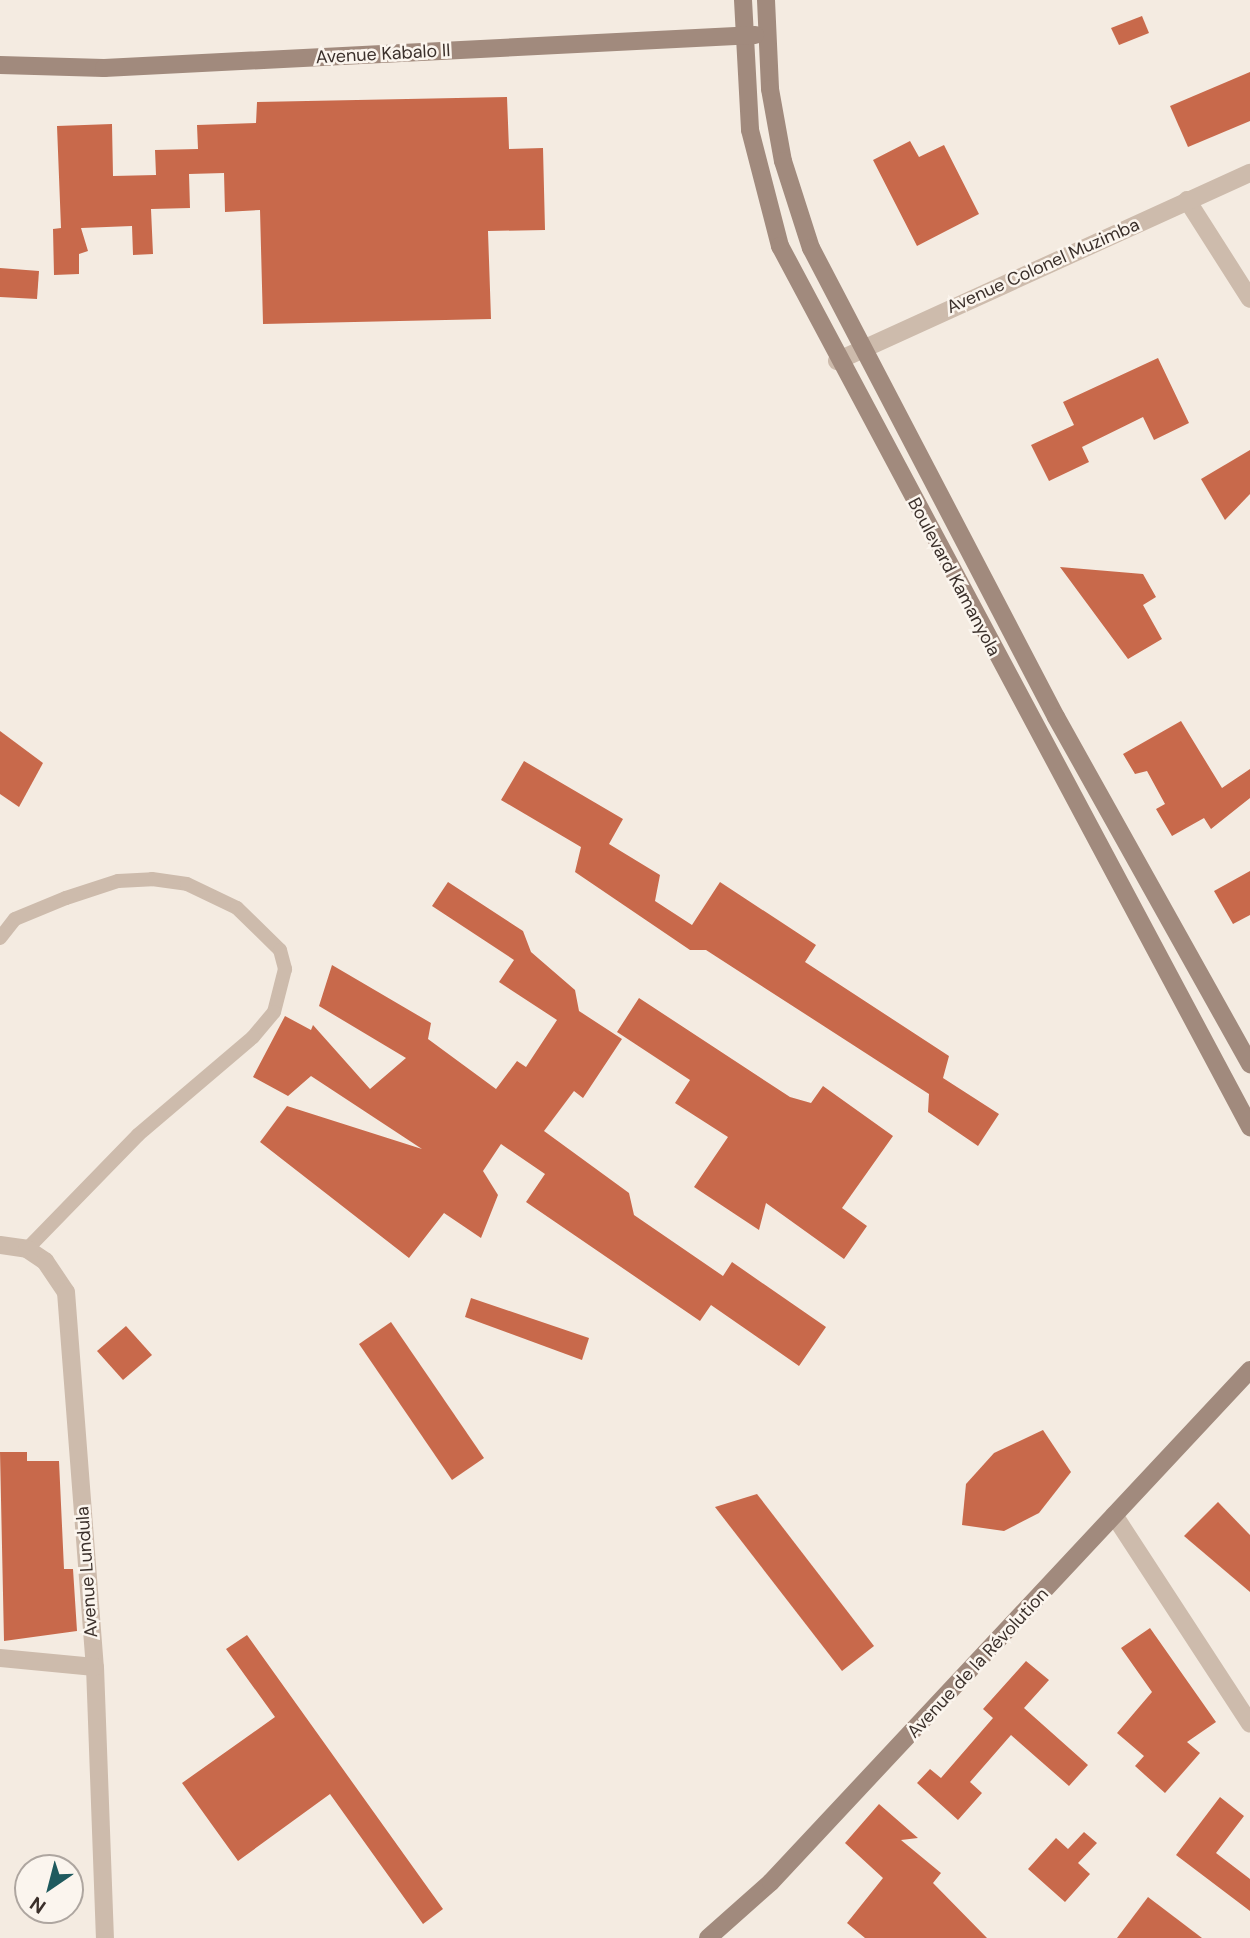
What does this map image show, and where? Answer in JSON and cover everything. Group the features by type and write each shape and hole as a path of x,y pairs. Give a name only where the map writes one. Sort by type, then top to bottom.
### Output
{"main road":[{"name":"Boulevard Kamanyola","path":"743,0 750,130 768,213 837,360 1250,1127"},
{"name":"Boulevard Kamanyola","path":"766,0 765,35 793,200 859,349 1112,817 1250,1064"},
{"name":"Avenue Kabalo II","path":"0,65 104,68 765,35"},
{"path":"1090,830 1112,817"},
{"name":"Avenue de la Révolution","path":"708,1938 771,1882 1114,1515 1245,1374 1250,1357"}],"street":[{"name":"Avenue Colonel Muzimba","path":"837,360 1250,173"},
{"path":"1187,201 1250,299"},
{"path":"0,1245 27,1249"},
{"name":"Avenue Lundula","path":"27,1249 45,1261 66,1293 95,1667 105,1938"},
{"path":"1114,1515 1250,1724"},
{"path":"0,1658 95,1667"}],"lane":[{"path":"0,938 15,919 66,898 118,881 152,879 187,884 237,908 280,950 285,969 274,1012 253,1037 138,1135 27,1249"}],"building":[{"path":"1142,16 1149,33 1119,45 1111,28"},
{"path":"1250,72 1250,121 1188,147 1170,106"},
{"path":"507,97 509,149 543,148 545,230 488,231 491,319 263,324 260,210 225,212 224,173 189,174 190,208 151,209 153,254 133,255 132,226 81,228 88,251 79,254 79,274 54,275 53,229 61,228 57,126 112,124 113,176 156,175 155,150 198,149 197,125 256,123 257,102"},
{"path":"910,141 919,157 944,145 979,214 917,246 873,160"},
{"path":"0,268 39,271 37,299 0,297"},
{"path":"1158,358 1189,423 1154,440 1143,417 1082,447 1089,462 1049,481 1031,445 1074,425 1063,402"},
{"path":"1250,450 1250,494 1225,520 1201,479"},
{"path":"1060,567 1143,574 1156,597 1143,605 1162,639 1128,659"},
{"path":"1181,721 1222,788 1250,769 1250,798 1211,829 1204,818 1172,836 1156,809 1165,804 1147,771 1135,774 1123,754"},
{"path":"0,731 43,763 19,807 0,794"},
{"path":"524,761 623,819 609,844 660,875 655,901 692,925 720,882 816,945 805,962 949,1056 943,1078 999,1114 978,1146 928,1112 929,1094 706,950 690,950 575,872 581,847 501,800"},
{"path":"1250,871 1250,915 1233,924 1214,891"},
{"path":"448,882 523,931 531,952 575,990 579,1011 622,1039 583,1098 574,1091 544,1131 629,1193 634,1215 723,1276 732,1262 826,1327 799,1366 711,1305 700,1321 526,1202 545,1174 501,1144 483,1171 498,1195 481,1238 444,1213 409,1258 260,1142 287,1106 422,1149 311,1076 288,1096 253,1077 285,1016 311,1030 313,1025 370,1089 406,1058 319,1006 332,965 431,1023 428,1039 496,1089 517,1061 526,1067 557,1020 499,982 514,960 432,906"},
{"path":"639,998 790,1097 811,1103 823,1086 893,1136 842,1208 867,1226 844,1259 766,1203 759,1230 694,1187 728,1137 675,1103 690,1080 617,1032"},
{"path":"471,1298 589,1338 582,1360 465,1317"},
{"path":"391,1322 484,1458 452,1480 359,1344"},
{"path":"126,1326 152,1355 123,1380 97,1351"},
{"path":"1043,1430 1071,1472 1039,1513 1004,1531 962,1525 966,1484 994,1453"},
{"path":"0,1452 27,1452 27,1461 59,1461 64,1569 73,1569 77,1631 4,1641"},
{"path":"757,1494 874,1646 842,1671 715,1507"},
{"path":"1218,1502 1250,1535 1250,1592 1184,1536"},
{"path":"1150,1628 1216,1722 1187,1742 1200,1753 1165,1793 1135,1766 1144,1756 1117,1733 1152,1692 1121,1648"},
{"path":"247,1635 443,1909 423,1924 330,1794 238,1861 182,1783 275,1717 226,1649"},
{"path":"1026,1661 1049,1680 1024,1708 1088,1765 1069,1786 1011,1735 970,1782 982,1793 958,1820 917,1783 930,1769 941,1778 993,1718 983,1709"},
{"path":"1220,1797 1244,1816 1216,1853 1250,1879 1250,1911 1176,1855"},
{"path":"879,1804 918,1838 901,1840 941,1873 933,1883 987,1938 865,1938 847,1923 883,1878 845,1843"},
{"path":"1084,1832 1097,1843 1078,1863 1090,1874 1065,1902 1028,1869 1056,1838 1068,1849"},
{"path":"1148,1897 1202,1938 1117,1938"}]}
